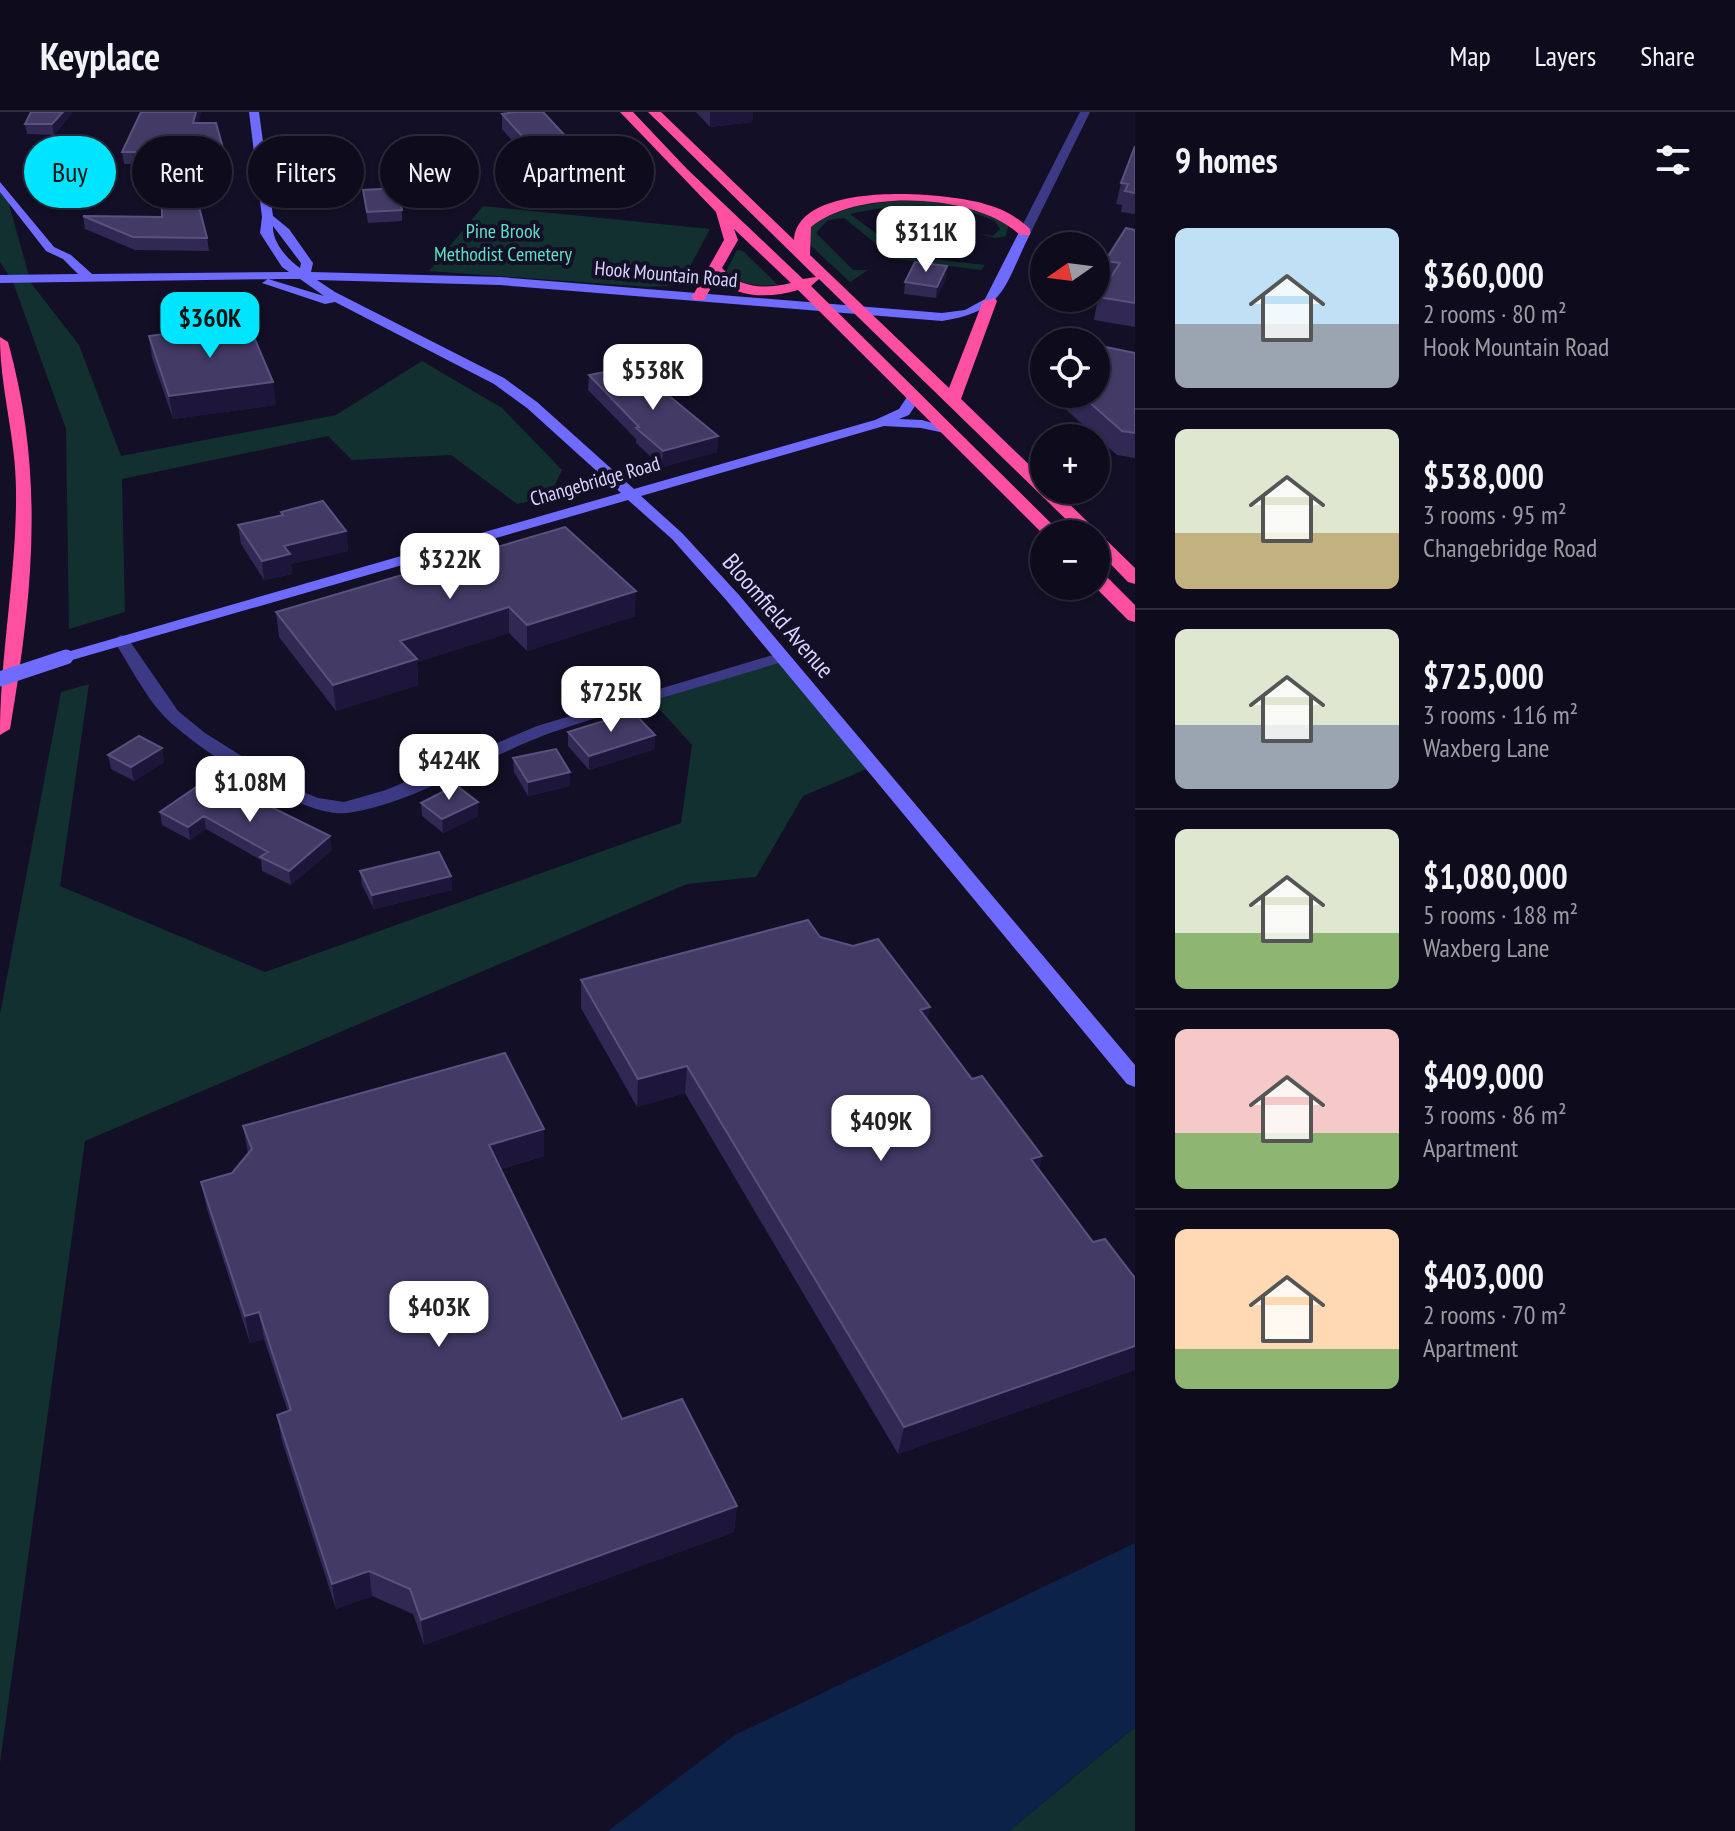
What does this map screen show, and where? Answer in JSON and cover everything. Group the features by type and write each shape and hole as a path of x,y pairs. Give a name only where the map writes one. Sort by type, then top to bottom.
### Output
{"highway":[{"path":"626,112 721,210 826,308 1039,520"},
{"path":"654,112 1030,476"},
{"path":"803,255 802,229 811,218 845,205 882,200 935,199 976,204 1007,215 1025,232"},
{"path":"699,297 731,240 721,210"},
{"path":"715,269 728,282 744,288 766,290 801,286 823,275"},
{"path":"952,401 990,301"},
{"path":"0,342 19,423 26,529 19,612 0,729"},
{"path":"1059,504 1076,520"},
{"path":"1110,553 1135,578"},
{"path":"1110,591 1135,616"}],"main road":[{"path":"217,276 264,262 272,254 254,112"},
{"path":"0,185 50,249 67,257 87,276"},
{"path":"268,217 285,231 307,263 305,275"},
{"path":"990,301 1025,232"},
{"name":"Bloomfield Avenue","path":"268,237 286,264 364,314 499,381 563,431 677,536 1135,1079"},
{"path":"39,277 50,249"},
{"name":"Hook Mountain Road","path":"0,279 305,275 500,281 942,317 968,313 990,301"},
{"path":"217,276 288,287 364,314"},
{"path":"364,314 355,292 360,287 388,278"},
{"name":"Changebridge Road","path":"0,679 121,640 880,423 904,412 914,397"},
{"name":"Changebridge Road","path":"880,423 922,424 949,432"}],"street":[{"path":"1025,232 1085,112"},
{"path":"121,640 172,715 199,737 285,791 314,803 337,807 392,794 489,751 593,713 782,657"}],"green space":[{"path":"0,185 5,190 31,283 79,345 121,456 336,415 422,361 502,408 562,470 549,497 517,504 451,455 352,460 328,436 122,479 125,612 69,629 66,429 13,282 0,262"},
{"path":"931,201 988,211 1008,226 1006,236 996,238 979,234 993,236 1000,229 995,221 942,207 905,206 850,214 885,240 894,241 891,247 900,255 985,265 981,270 895,259 844,218 828,220 816,233 853,270 868,270 850,282 809,244 811,227 838,212 884,202"},
{"name":"Pine Brook Methodist Cemetery","path":"483,206 710,229 680,285 649,287 429,271"},
{"path":"737,250 743,251 778,285 744,283 731,277 726,272"},
{"path":"781,654 874,766 803,796 756,877 687,884 85,1141 0,1763 0,1014 61,692 89,684 60,886 265,972 681,823 692,745 645,693"},
{"path":"1135,1727 1135,1831 1009,1831"}],"water":[{"path":"1135,1543 1135,1727 1009,1831 608,1831 735,1735"}],"building":[{"path":"31,112 63,112 52,124 25,124"},
{"path":"141,112 196,112 193,123 216,123 220,136 132,136 132,152 122,152"},
{"path":"543,112 565,136 522,136 502,114"},
{"path":"1135,146 1135,193 1125,191 1128,184 1121,183"},
{"path":"380,189 380,208 402,210 367,212 364,190"},
{"path":"162,208 199,208 207,238 133,237 83,216 162,217"},
{"path":"1126,228 1135,230 1135,303 1110,299 1110,278 1120,263 1110,262 1110,253"},
{"path":"915,262 947,266 937,287 905,282"},
{"path":"248,323 273,382 169,396 149,336"},
{"path":"1110,348 1135,353 1135,433 1122,431 1096,408 1110,408"},
{"path":"624,368 653,399 668,395 718,436 663,451 636,428 639,427 589,375"},
{"path":"323,501 346,531 284,546 290,554 262,561 238,525 283,515 281,512"},
{"path":"565,527 636,591 527,625 509,607 400,641 417,659 333,685 276,612"},
{"path":"633,712 655,735 589,756 568,732"},
{"path":"139,736 162,748 131,767 108,755"},
{"path":"556,749 570,772 528,782 513,758"},
{"path":"205,781 256,808 263,803 330,836 289,871 260,857 268,852 204,816 188,827 160,812"},
{"path":"456,785 478,802 442,819 421,803"},
{"path":"439,852 451,876 372,895 360,871"},
{"path":"808,920 820,937 853,946 878,939 930,1007 920,1010 972,1079 982,1076 1042,1156 1031,1159 1093,1242 1105,1239 1135,1278 1135,1346 904,1427 687,1066 638,1079 581,980"},
{"path":"505,1053 544,1129 489,1145 622,1419 682,1399 737,1506 421,1620 410,1589 369,1571 332,1584 277,1415 291,1410 259,1312 245,1316 201,1182 232,1173 252,1149 243,1126"}]}
